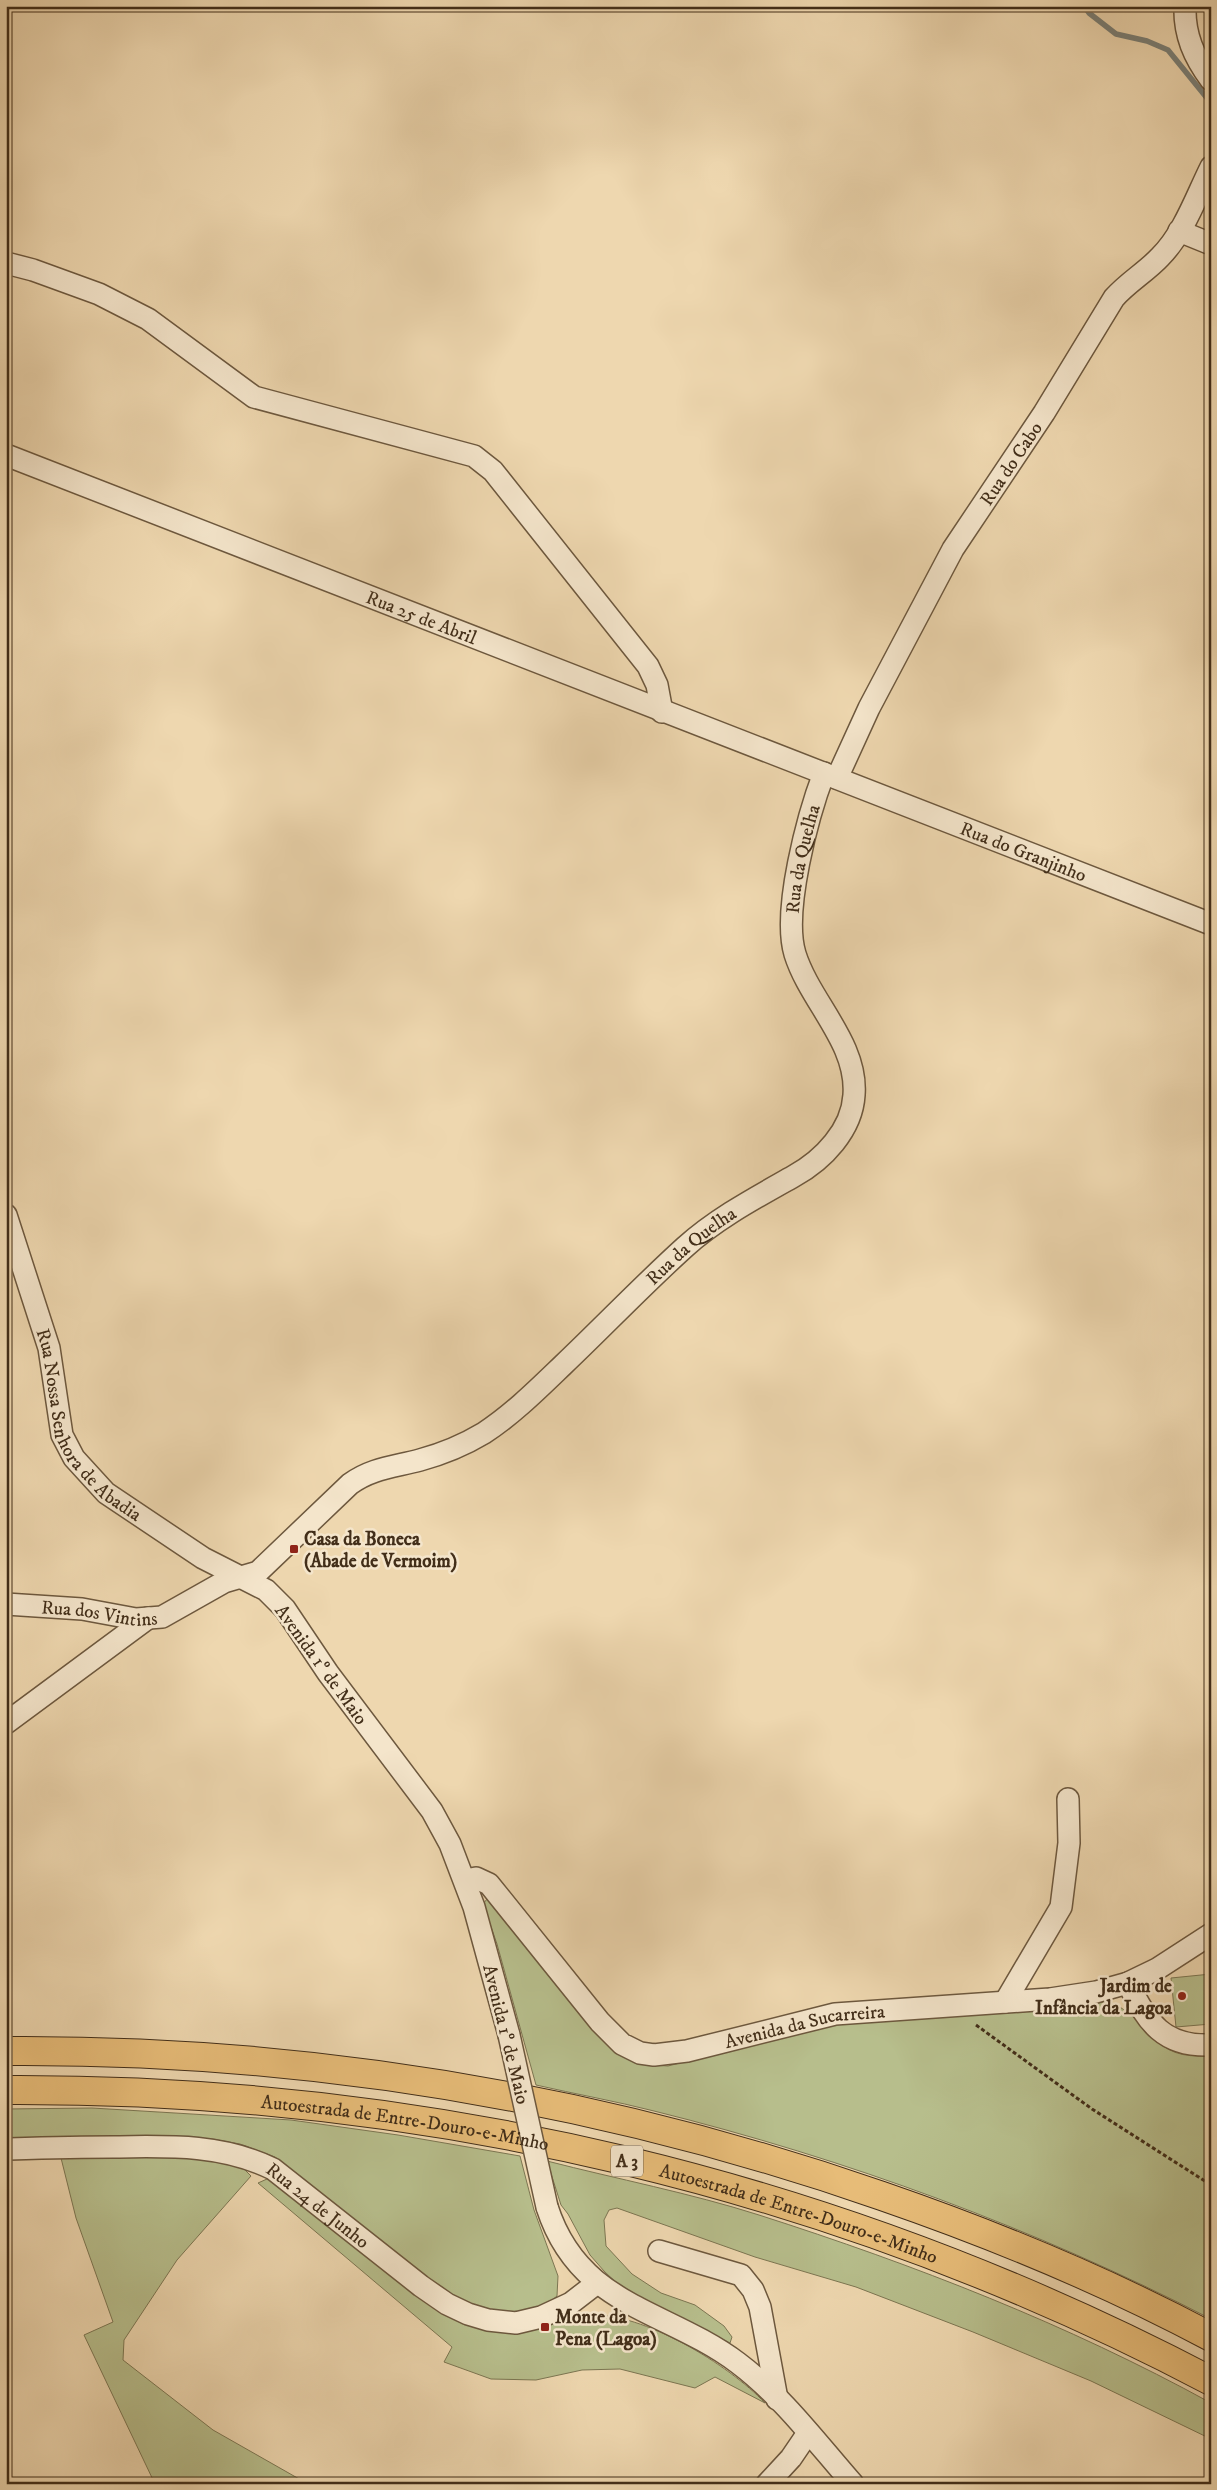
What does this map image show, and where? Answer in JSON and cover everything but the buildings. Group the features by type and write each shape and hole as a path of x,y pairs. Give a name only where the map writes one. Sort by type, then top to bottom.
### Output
{"highway":[{"name":"Autoestrada de Entre-Douro-e-Minho","path":"6,2051 146,2053 304,2064 473,2089 612,2117 753,2154 939,2216 1068,2268 1211,2337"},
{"name":"Autoestrada de Entre-Douro-e-Minho","path":"6,2090 141,2091 300,2103 380,2113 509,2134 643,2164 720,2184 797,2208 950,2261 1105,2328 1211,2381"}],"street":[{"path":"1185,6 1188,41 1201,67 1211,80"},
{"name":"Rua do Cabo","path":"830,776 869,708 953,549 1044,413 1114,298 1126,285 1160,258 1179,231 1211,167"},
{"path":"1179,231 1211,244"},
{"path":"6,263 34,270 100,294 148,318 254,397 474,456 493,471 648,666 657,685 662,712"},
{"name":"Rua 25 de Abril","path":"6,455 830,776"},
{"name":"Rua do Granjinho","path":"830,776 1211,924"},
{"name":"Rua da Quelha","path":"243,1578 258,1572 350,1484 364,1474 394,1464 438,1455 462,1445 498,1424 528,1399 687,1246 732,1212 806,1169 825,1154 836,1140 851,1111 854,1097 852,1070 836,1034 802,970 795,954 792,938 796,882 805,840 830,776"},
{"name":"Rua Nossa Senhora de Abadia","path":"6,1215 48,1348 62,1435 74,1458 106,1493 203,1558 243,1578"},
{"name":"Rua dos Vintins","path":"6,1604 82,1609 136,1619 162,1617 224,1582 243,1578"},
{"name":"Avenida 1º de Maio","path":"243,1578 266,1590 285,1609 328,1673 432,1811 450,1844 474,1907 509,2035 547,2207 558,2237 583,2270 597,2283 634,2308 705,2342 738,2363 777,2398 853,2484"},
{"path":"6,1723 148,1618"},
{"path":"1005,2002 1061,1907 1069,1843 1068,1799"},
{"name":"Avenida da Sucarreira","path":"464,1880 476,1878 489,1884 600,2022 622,2044 640,2053 654,2054 687,2050 835,2014 1005,2002 1087,1993 1128,1983 1157,1969 1211,1934"},
{"path":"1128,1983 1138,2004 1161,2032 1173,2041 1186,2045 1211,2045"},
{"name":"Rua 24 de Junho","path":"6,2149 173,2146 236,2154 256,2161 273,2169 447,2304 488,2320 516,2323 541,2317 571,2303 597,2283"},
{"path":"658,2251 741,2275 753,2290 760,2307 777,2398"},
{"path":"768,2484 791,2458 808,2433"},
{"path":"831,2459 836,2484"}],"path":[{"path":"948,2005 1092,2109 1211,2185"}],"green space":[{"path":"487,1899 610,2048 637,2064 668,2066 840,2022 1047,2010 1091,2005 1107,2001 1134,2018 1163,2046 1175,2052 1191,2056 1211,2055 1211,2319 1144,2286 1008,2226 868,2174 726,2130 639,2107 536,2085 497,1944 483,1904"},
{"path":"1211,1974 1211,2024 1176,2027 1171,1978"},
{"path":"92,2108 291,2120 398,2135 520,2156 534,2210 558,2276 557,2296 531,2314 506,2313 482,2309 451,2295 409,2266 275,2157 240,2144 212,2139 146,2136 6,2139 6,2109"},
{"path":"157,2155 207,2158 241,2166 251,2176 177,2260 124,2340 123,2360 213,2430 308,2484 155,2484 84,2335 113,2322 76,2218 61,2158"},
{"path":"547,2161 680,2193 759,2215 875,2254 990,2298 1102,2347 1211,2403 1211,2439 1091,2381 973,2332 856,2287 755,2257 617,2208 609,2210 604,2220 606,2246 632,2274 661,2293 695,2305 724,2326 732,2337 730,2343 625,2291 604,2271 590,2255 568,2214 561,2205"},
{"path":"267,2179 276,2181 468,2324 497,2332 516,2333 535,2330 572,2318 589,2315 611,2316 634,2322 684,2344 708,2358 749,2388 765,2403 715,2377 695,2388 620,2369 582,2370 536,2380 491,2379 444,2362 452,2347 258,2183"}],"waterway":[{"path":"1084,6 1089,13 1116,34 1147,41 1168,50 1211,103"}],"place":[{"name":"Casa da Boneca (Abade de Vermoim)","path":"294,1549"},
{"name":"Jardim de Infância da Lagoa","path":"1182,1996"},
{"name":"Monte da Pena (Lagoa)","path":"545,2327"}]}
